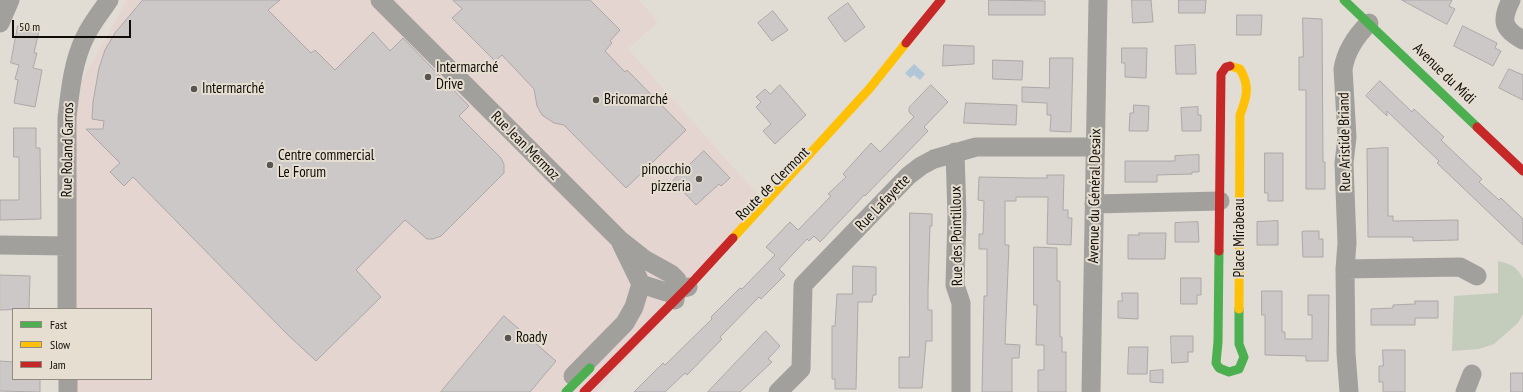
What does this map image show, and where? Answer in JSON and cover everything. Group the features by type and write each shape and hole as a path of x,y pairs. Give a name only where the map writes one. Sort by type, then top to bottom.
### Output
{"street":[{"path":"0,23 10,0"},
{"name":"Rue Roland Garros","path":"67,308 67,118 73,74 85,37 109,0"},
{"name":"Rue Jean Mermoz","path":"380,0 620,240 644,259 671,274 675,288"},
{"name":"Route de Clermont","path":"584,392 675,288 870,88 940,0"},
{"name":"Avenue du Général Desaix","path":"1091,392 1098,0"},
{"name":"Avenue du Midi","path":"1344,0 1523,171"},
{"path":"1511,0 1503,14 1504,25 1514,36 1523,40"},
{"name":"Rue Aristide Briand","path":"1350,392 1346,353 1345,269 1348,243 1344,163 1347,138 1343,69 1345,58 1356,37 1369,23"},
{"name":"Place Mirabeau","path":"1230,66 1240,69 1247,80 1248,87 1240,115 1239,344 1244,356 1239,369 1229,372 1219,368 1216,363 1220,201 1221,74 1226,67 1230,66"},
{"name":"Route de Clermont","path":"728,229 870,88"},
{"name":"Rue Lafayette","path":"778,392 801,369 803,285 908,176 921,166 955,152 976,147 1095,147"},
{"name":"Rue des Pointilloux","path":"955,152 957,215 955,285 961,303 961,392"},
{"name":"Place Mirabeau","path":"1094,204 1220,201"},
{"name":"Rue Jean Mermoz","path":"620,240 641,284"},
{"path":"0,245 67,246"},
{"path":"1345,269 1460,268 1477,276"},
{"path":"561,392 573,375 625,322 634,307 641,284 675,288"},
{"path":"566,392 638,320"},
{"path":"1465,392 1472,374"},
{"path":"68,380 68,392"}],"shaded area":[{"path":"127,0 639,0 658,22 628,49 767,205 597,392 73,392 73,380 152,380 152,308 72,308 68,105"}],"green space":[{"path":"1498,261 1516,268 1523,279 1523,314 1518,323 1494,344 1479,349 1452,351 1454,296 1498,293"}],"water":[{"path":"914,64 925,74 920,80 914,75 910,78 905,73"}],"building":[{"name":"Centre commercial Le Forum","path":"143,0 280,0 268,10 311,53 315,50 335,70 373,32 390,51 403,38 469,106 459,116 501,158 504,164 504,173 441,236 433,239 427,239 405,220 356,270 381,297 316,361 288,335 133,177 124,186 110,172 120,163 86,129 103,129 104,121 92,119 93,102 99,68 105,50 115,33"},
{"name":"Bricomarché","path":"453,0 590,0 620,30 610,41 612,43 605,51 625,72 627,70 686,130 626,188 564,125 554,123 542,115 537,106 534,89 502,55 495,61 452,18 462,9"},
{"path":"989,0 1045,1 1045,15 989,15"},
{"path":"1132,0 1151,0 1153,22 1133,23"},
{"path":"1179,0 1206,0 1205,13 1179,13"},
{"path":"1402,0 1452,0 1449,6 1455,9 1447,24"},
{"path":"848,3 865,27 845,42 828,18"},
{"path":"773,11 788,30 772,41 758,23"},
{"path":"1237,15 1262,15 1261,35 1237,35"},
{"path":"1303,18 1322,19 1323,162 1325,162 1325,189 1306,189 1306,90 1299,90 1299,57 1303,57"},
{"path":"18,26 39,31 34,53 37,53 33,68 42,70 35,107 14,103 18,80 15,79 19,65 11,63"},
{"path":"1463,26 1497,43 1495,48 1501,51 1493,66 1454,46"},
{"path":"944,45 974,46 974,64 943,66"},
{"path":"1195,45 1196,74 1176,74 1175,46"},
{"path":"1122,48 1147,48 1146,78 1125,77 1125,63 1122,63"},
{"path":"1050,58 1073,58 1071,132 1050,131 1051,115 1047,115 1047,103 1022,102 1022,87 1049,88"},
{"path":"993,60 1023,61 1022,80 993,79"},
{"path":"1509,69 1523,75 1523,100 1499,88"},
{"path":"1380,81 1412,112 1414,109 1444,137 1441,140 1482,179 1479,182 1499,200 1501,198 1523,219 1523,245 1437,163 1439,161 1387,111 1387,116 1366,96"},
{"path":"780,85 806,115 775,144 763,131 771,124 756,107 761,102 756,97 765,89 770,94"},
{"path":"931,85 948,102 924,127 928,131 865,196 864,195 820,242 814,236 809,241 807,239 779,269 785,275 761,299 759,297 720,337 722,339 687,375 685,373 665,392 634,392 663,363 665,365 712,319 711,317 740,288 742,289 775,255 766,247 790,222 798,230 831,196 828,194 846,177 843,174 871,143 880,152 914,117 909,112 909,108"},
{"path":"966,103 1017,105 1016,125 964,123"},
{"path":"1134,105 1149,106 1148,131 1129,131 1130,113 1133,113"},
{"path":"1198,107 1198,115 1201,115 1201,131 1182,131 1181,108"},
{"path":"14,128 36,128 36,148 40,148 41,219 0,220 0,200 19,200 19,157 14,157"},
{"path":"1388,148 1388,216 1393,216 1393,221 1458,220 1458,240 1413,241 1413,237 1368,237 1367,149"},
{"path":"704,151 730,178 721,186 719,184 696,205 673,181"},
{"path":"1265,153 1283,153 1283,201 1268,201 1268,193 1265,193"},
{"path":"1199,155 1199,172 1192,172 1192,174 1157,175 1157,182 1125,182 1125,161 1175,161 1175,156"},
{"path":"1047,175 1064,175 1063,210 1068,210 1068,218 1072,218 1071,245 1047,244 1048,197 1016,197 1016,201 1005,201 1005,245 1009,245 1005,344 1020,345 1019,358 1012,358 1012,392 982,392 984,296 987,296 987,249 979,249 979,234 983,234 984,201 978,200 979,177 1047,178"},
{"path":"910,213 932,214 932,226 930,226 928,310 932,310 932,341 926,341 922,388 899,388 899,357 909,357"},
{"path":"1278,221 1278,245 1257,245 1257,222"},
{"path":"1198,222 1199,242 1175,242 1175,223"},
{"path":"1319,231 1319,239 1323,239 1323,257 1303,257 1302,232"},
{"path":"1139,233 1166,233 1165,259 1128,259 1128,235 1139,235"},
{"path":"1034,247 1057,248 1057,281 1060,281 1060,337 1062,337 1062,352 1066,352 1066,392 1038,392 1038,370 1044,370 1044,345 1036,345 1037,305 1034,305"},
{"path":"853,266 876,267 876,295 873,295 872,302 858,302 856,389 835,389 835,379 832,379 832,326 835,326 837,294 852,294"},
{"path":"0,275 30,276 29,308 0,310"},
{"path":"1181,278 1201,278 1201,295 1197,295 1197,304 1181,304"},
{"path":"1262,291 1282,291 1282,332 1285,332 1285,339 1312,339 1312,315 1308,315 1308,295 1329,295 1328,361 1306,361 1306,356 1265,355 1265,315 1262,315"},
{"path":"1122,293 1138,293 1138,319 1118,318 1118,301 1122,301"},
{"path":"1415,301 1438,301 1438,318 1415,318 1415,325 1371,325 1371,309 1393,308 1393,305 1415,304"},
{"name":"Roady","path":"504,316 556,361 530,392 441,392"},
{"path":"766,331 780,346 768,359 772,362 740,392 708,392"},
{"path":"1171,336 1193,336 1193,352 1188,352 1188,362 1172,363"},
{"path":"1129,347 1148,347 1147,374 1128,374"},
{"path":"1383,350 1405,350 1405,392 1383,392 1383,382 1379,382 1379,366 1383,366"},
{"path":"0,361 12,362 12,380 40,380 40,392 0,391"},
{"path":"1163,370 1163,383 1150,382 1150,371"},
{"path":"1511,373 1523,373 1523,392 1511,392"}],"traffic: fast":[{"path":"1344,0 1477,127"},
{"path":"1219,251 1218,342 1216,363 1219,368 1229,372 1239,369 1244,357 1239,344 1239,309"},
{"path":"566,392 590,368"}],"traffic: slow":[{"path":"733,238 870,88 906,43"},
{"path":"1230,66 1240,69 1246,86 1246,97 1240,115 1239,309"}],"traffic: jam":[{"path":"906,43 941,0"},
{"path":"1219,251 1221,74 1226,67 1230,66"},
{"path":"1477,127 1523,171"},
{"path":"584,392 688,287 733,238"}],"place":[{"name":"Intermarché Drive","path":"428,77"},
{"name":"Intermarché","path":"194,89"},
{"name":"Bricomarché","path":"596,100"},
{"name":"Centre commercial Le Forum","path":"270,165"},
{"name":"pinocchio pizzeria","path":"699,179"},
{"name":"Roady","path":"508,338"}]}
